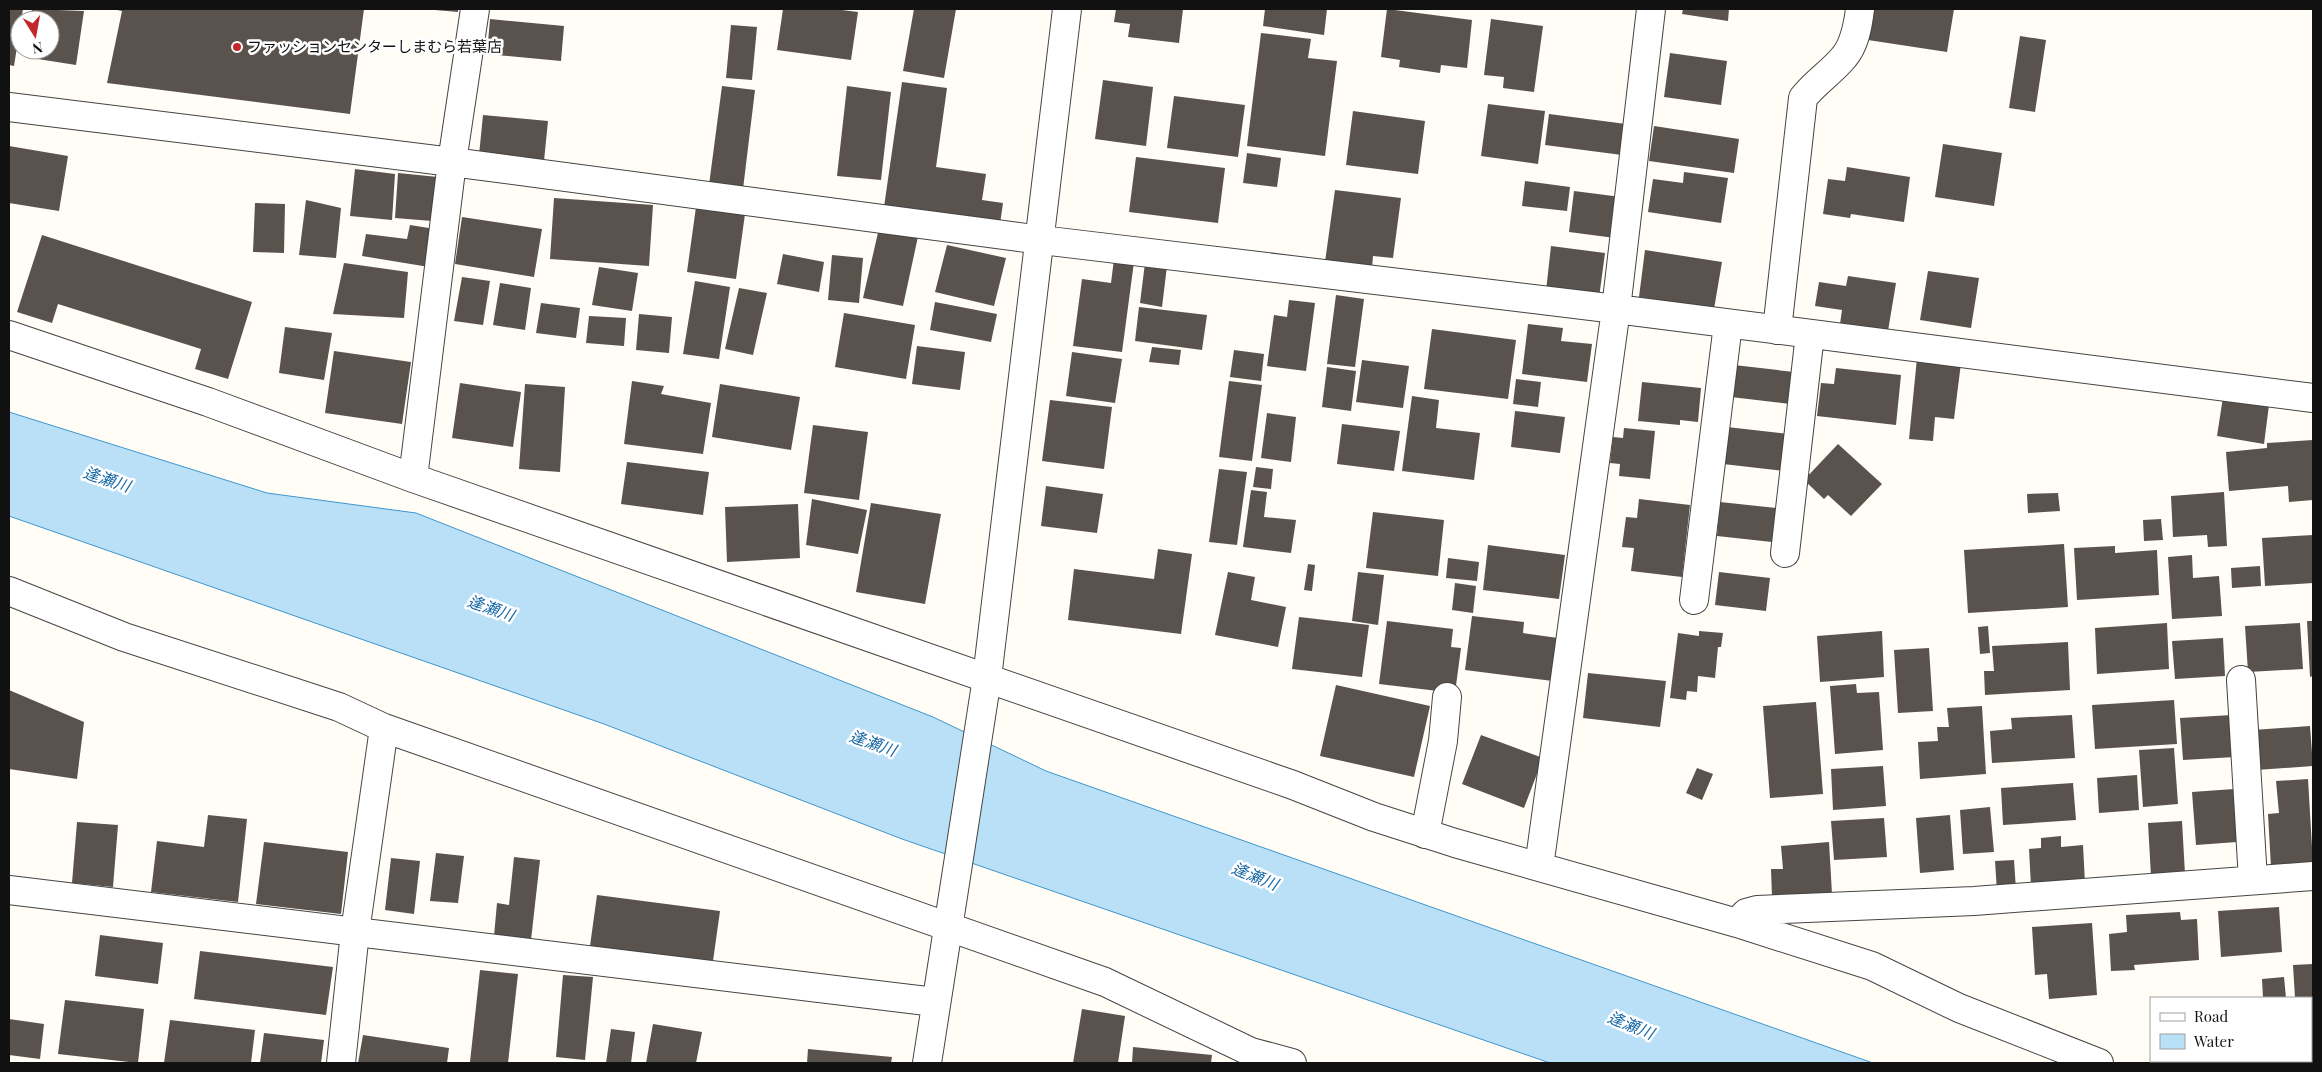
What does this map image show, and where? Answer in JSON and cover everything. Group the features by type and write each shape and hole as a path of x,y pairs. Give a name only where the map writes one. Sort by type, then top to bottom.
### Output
{"street":[{"path":"413,478 452,162 476,9"},
{"path":"928,1063 935,1002 949,926 987,678 1066,9"},
{"path":"1539,867 1616,309 1652,9"},
{"path":"1777,330 1803,98 1813,85 1844,57 1852,44 1860,9"},
{"path":"9,107 452,162 1040,240 1616,309 2313,398"},
{"path":"1694,600 1728,324"},
{"path":"1785,553 1810,334"},
{"path":"9,335 208,402 413,478 987,678 1425,834 1737,923 1872,966 1958,1008 2099,1063"},
{"path":"9,591 124,637 339,707 384,728 1105,982 1225,1052 1251,1052 1292,1063"},
{"path":"2241,680 2253,880"},
{"path":"1425,834 1443,741 1447,698"},
{"path":"341,1063 355,932 384,728"},
{"path":"1737,923 1746,913 1757,910 1974,901 2313,876"},
{"path":"9,890 935,1002"}],"water":[{"name":"逢瀬川","path":"9,412 267,493 416,513 933,717 1046,771 1873,1063 1550,1063 902,839 604,724 9,516"}],"building":[{"path":"9,9 23,9 10,10 10,60 15,60 14,66 9,65"},
{"name":"ファッションセンターしまむら若葉店","path":"112,9 364,9 350,114 107,83 122,11"},
{"path":"423,9 458,9 458,12"},
{"path":"783,9 834,9 858,12 851,60 777,50"},
{"path":"914,9 956,9 944,78 903,71"},
{"path":"1116,9 1183,9 1179,43 1128,37 1130,24 1114,22"},
{"path":"1265,9 1327,9 1324,35 1263,26"},
{"path":"1387,9 1472,20 1467,68 1441,65 1440,73 1399,67 1400,60 1381,57"},
{"path":"1683,9 1729,9 1728,21 1682,14"},
{"path":"1873,9 1954,9 1947,52 1868,40"},
{"path":"60,10 84,11 76,65 44,60 60,60"},
{"path":"490,19 564,26 561,61 487,54"},
{"path":"1491,19 1543,26 1534,92 1503,88 1504,77 1484,75"},
{"path":"731,25 757,27 752,80 726,78"},
{"path":"1261,33 1311,39 1308,58 1337,61 1325,156 1247,146"},
{"path":"2020,36 2046,40 2035,112 2009,108"},
{"path":"1670,53 1727,61 1721,105 1664,97"},
{"path":"1103,80 1153,87 1146,146 1095,139"},
{"path":"902,82 947,88 936,167 986,174 982,200 1003,203 1000,224 884,207"},
{"path":"722,86 755,90 743,189 709,185"},
{"path":"847,86 891,92 881,180 837,176"},
{"path":"1174,96 1245,105 1238,157 1167,148"},
{"path":"1488,104 1545,111 1538,164 1481,156"},
{"path":"1353,111 1425,121 1418,174 1346,165"},
{"path":"1549,114 1626,124 1622,155 1545,145"},
{"path":"483,115 548,121 544,161 479,155"},
{"path":"1654,126 1739,139 1734,173 1649,161"},
{"path":"1943,144 2002,153 1994,206 1935,197"},
{"path":"9,146 68,156 59,211 9,203"},
{"path":"1247,153 1281,158 1277,187 1243,183"},
{"path":"1136,157 1225,168 1218,223 1129,212"},
{"path":"1847,167 1910,177 1904,222 1851,214 1850,218 1823,214 1828,179 1845,181"},
{"path":"355,169 395,174 392,220 350,216"},
{"path":"1684,172 1728,178 1721,223 1648,212 1653,179 1683,183"},
{"path":"398,173 438,177 432,221 395,218"},
{"path":"1525,181 1570,187 1567,211 1522,206"},
{"path":"1335,190 1401,198 1393,258 1373,256 1372,268 1325,262"},
{"path":"1574,191 1621,197 1615,238 1569,232"},
{"path":"554,198 653,205 649,266 550,259"},
{"path":"306,200 341,208 336,258 299,255"},
{"path":"255,203 285,204 284,253 253,252"},
{"path":"696,207 745,214 736,279 687,272"},
{"path":"462,217 542,229 534,277 455,264"},
{"path":"880,224 919,232 903,306 863,298"},
{"path":"410,225 435,229 429,267 362,256 366,234 407,239"},
{"path":"42,235 252,302 228,379 195,369 201,349 58,304 52,323 17,312"},
{"path":"947,245 1006,258 994,306 935,292"},
{"path":"1551,246 1605,253 1599,298 1546,291"},
{"path":"1645,250 1722,262 1714,309 1639,297"},
{"path":"783,254 824,262 819,292 777,284"},
{"path":"832,255 863,258 859,303 828,300"},
{"path":"1114,259 1134,262 1122,352 1073,346 1082,279 1111,283"},
{"path":"344,263 408,272 404,318 333,314"},
{"path":"1145,263 1167,266 1162,307 1140,303"},
{"path":"599,267 638,273 632,311 592,305"},
{"path":"1928,271 1979,278 1971,328 1920,320"},
{"path":"1848,276 1896,283 1888,331 1840,324 1842,310 1815,306 1819,282 1846,286"},
{"path":"462,277 490,281 483,325 454,321"},
{"path":"695,281 730,287 719,359 683,354"},
{"path":"500,283 531,288 525,330 493,325"},
{"path":"739,288 767,293 753,355 725,349"},
{"path":"1336,295 1364,299 1355,367 1327,364"},
{"path":"1289,300 1315,303 1306,371 1267,366 1274,315 1287,317"},
{"path":"935,302 997,314 991,342 930,330"},
{"path":"541,303 580,308 576,338 536,333"},
{"path":"1139,307 1207,315 1202,350 1135,341"},
{"path":"844,313 915,325 906,379 835,367"},
{"path":"639,314 672,317 669,353 636,350"},
{"path":"589,316 626,318 624,346 586,343"},
{"path":"1528,324 1563,328 1561,341 1592,344 1587,382 1522,374"},
{"path":"285,327 332,333 324,380 279,373"},
{"path":"1432,329 1516,340 1508,399 1424,389"},
{"path":"917,346 965,352 960,390 912,384"},
{"path":"1152,347 1181,350 1179,365 1149,362"},
{"path":"1234,350 1264,354 1261,381 1230,377"},
{"path":"334,351 411,362 402,424 325,413"},
{"path":"1072,352 1122,359 1115,403 1066,396"},
{"path":"1917,358 1961,363 1954,419 1935,417 1933,441 1909,439"},
{"path":"1362,360 1409,366 1403,408 1356,402"},
{"path":"1734,365 1794,372 1790,404 1731,397"},
{"path":"1327,367 1356,371 1351,411 1322,407"},
{"path":"1836,368 1901,375 1896,425 1817,416 1821,383 1834,384"},
{"path":"1516,379 1541,382 1538,407 1513,404"},
{"path":"632,381 664,386 661,394 711,403 703,454 624,444"},
{"path":"1229,381 1262,385 1252,461 1219,457"},
{"path":"1642,382 1701,388 1698,422 1680,420 1680,425 1638,421"},
{"path":"460,383 521,392 513,447 452,438"},
{"path":"525,384 565,387 560,472 519,469"},
{"path":"720,384 800,397 791,450 712,437"},
{"path":"1412,396 1439,400 1436,428 1480,433 1474,480 1402,471"},
{"path":"2223,397 2269,405 2264,444 2217,436"},
{"path":"1050,400 1112,407 1104,469 1042,461"},
{"path":"1515,411 1565,417 1560,453 1511,447"},
{"path":"1267,413 1296,417 1291,462 1261,458"},
{"path":"1342,424 1400,431 1394,471 1337,464"},
{"path":"813,425 868,432 859,500 804,493"},
{"path":"1727,427 1788,434 1784,471 1723,464"},
{"path":"1624,428 1655,431 1650,479 1619,476 1620,464 1610,463 1613,437 1623,438"},
{"path":"2313,440 2313,500 2289,502 2288,486 2229,491 2226,452 2267,448 2267,443"},
{"path":"1838,444 1882,484 1851,516 1828,495 1824,499 1804,480"},
{"path":"627,462 709,472 703,515 621,504"},
{"path":"1256,467 1273,469 1271,489 1253,487"},
{"path":"1219,469 1247,472 1237,545 1209,542"},
{"path":"1046,486 1103,494 1097,533 1041,526"},
{"path":"1251,490 1267,492 1264,517 1296,520 1291,553 1243,547"},
{"path":"2224,492 2227,546 2208,547 2207,535 2173,537 2171,496"},
{"path":"2058,493 2060,511 2028,513 2027,494"},
{"path":"812,499 867,510 858,554 806,545"},
{"path":"1639,499 1690,505 1682,577 1631,571 1634,548 1622,547 1626,517 1637,518"},
{"path":"1720,502 1776,508 1772,542 1717,536"},
{"path":"871,503 941,514 925,604 856,592"},
{"path":"798,504 800,558 727,562 725,507"},
{"path":"1373,512 1444,520 1438,576 1366,568"},
{"path":"2161,519 2163,540 2144,541 2143,520"},
{"path":"2313,535 2313,583 2265,586 2262,538"},
{"path":"2064,544 2068,607 1968,613 1964,550"},
{"path":"1488,545 1565,555 1559,599 1483,590"},
{"path":"2115,546 2115,553 2157,550 2159,595 2077,600 2074,548"},
{"path":"1158,549 1192,554 1181,634 1068,620 1074,569 1154,579"},
{"path":"2192,555 2193,578 2219,576 2222,616 2172,619 2168,557"},
{"path":"1448,558 1479,562 1477,581 1446,578"},
{"path":"1308,564 1315,565 1312,591 1304,590"},
{"path":"2260,566 2261,586 2232,588 2231,568"},
{"path":"1228,572 1255,577 1251,600 1286,607 1278,647 1215,635"},
{"path":"1358,572 1384,575 1378,625 1352,621"},
{"path":"1719,572 1770,578 1766,611 1715,605"},
{"path":"1455,583 1476,586 1473,613 1452,610"},
{"path":"1472,616 1524,622 1523,633 1558,638 1553,681 1465,670"},
{"path":"1299,617 1369,625 1362,677 1292,669"},
{"path":"1387,621 1453,629 1451,647 1461,648 1455,693 1379,684"},
{"path":"2307,621 2313,621 2313,676 2310,677"},
{"path":"2167,623 2169,669 2097,674 2095,628"},
{"path":"2300,623 2303,669 2248,672 2245,626"},
{"path":"1988,626 1990,653 1980,654 1978,627"},
{"path":"1699,631 1723,633 1721,647 1718,647 1715,678 1698,676 1697,692 1687,691 1686,700 1670,698 1678,633 1699,636"},
{"path":"1882,631 1884,677 1820,682 1817,636"},
{"path":"2223,638 2225,676 2175,679 2172,641"},
{"path":"2068,642 2070,690 1985,695 1984,671 1994,671 1992,646"},
{"path":"1929,648 1933,711 1898,713 1894,650"},
{"path":"1588,673 1666,681 1660,727 1583,718"},
{"path":"1856,684 1857,693 1879,692 1883,750 1835,754 1830,686"},
{"path":"1336,685 1430,706 1414,777 1320,756"},
{"path":"9,690 84,722 77,779 9,769"},
{"path":"2174,700 2177,744 2095,749 2092,705"},
{"path":"1816,702 1823,794 1770,798 1763,706"},
{"path":"1982,706 1986,774 1920,779 1918,742 1938,741 1937,727 1949,727 1947,708"},
{"path":"2072,715 2075,758 1992,763 1990,731 2012,729 2011,718"},
{"path":"2232,715 2235,757 2183,760 2180,718"},
{"path":"2310,726 2313,766 2256,770 2253,730"},
{"path":"1481,735 1543,758 1524,808 1462,784"},
{"path":"2174,748 2178,804 2143,807 2139,750"},
{"path":"1883,766 1886,806 1833,810 1831,769"},
{"path":"1697,768 1713,774 1702,800 1686,793"},
{"path":"2137,775 2139,810 2099,813 2097,778"},
{"path":"2308,779 2313,864 2271,867 2268,814 2279,813 2276,781"},
{"path":"2073,783 2076,820 2003,825 2001,788"},
{"path":"2234,789 2237,842 2196,845 2192,792"},
{"path":"1990,807 1994,852 1963,854 1960,810"},
{"path":"208,815 247,819 238,902 151,892 157,841 204,847"},
{"path":"1950,815 1954,870 1920,873 1916,818"},
{"path":"1884,818 1887,857 1834,860 1831,821"},
{"path":"2182,821 2185,874 2151,876 2148,823"},
{"path":"77,822 118,825 113,887 72,883"},
{"path":"2061,836 2061,847 2083,845 2085,883 2031,886 2029,849 2041,848 2041,838"},
{"path":"264,842 348,852 341,914 256,904"},
{"path":"1829,842 1832,894 1772,897 1771,869 1783,869 1781,846"},
{"path":"436,853 464,856 458,903 430,901"},
{"path":"514,857 540,860 531,940 494,936 497,903 509,905"},
{"path":"391,858 420,861 414,914 385,910"},
{"path":"2014,860 2016,890 1997,892 1995,861"},
{"path":"597,895 720,911 713,961 590,946"},
{"path":"2279,907 2282,952 2221,957 2218,911"},
{"path":"2180,912 2181,920 2197,919 2199,960 2134,965 2135,970 2111,971 2109,934 2127,932 2126,915"},
{"path":"2092,923 2097,995 2049,999 2047,974 2035,975 2032,927"},
{"path":"100,935 163,943 158,984 95,976"},
{"path":"200,951 333,967 326,1015 194,999"},
{"path":"2313,964 2313,1004 2312,997 2295,997 2293,965"},
{"path":"480,970 518,974 508,1063 470,1062"},
{"path":"563,975 593,977 585,1060 556,1057"},
{"path":"2284,977 2286,997 2263,997 2262,979"},
{"path":"65,1000 144,1009 138,1063 58,1054"},
{"path":"1082,1009 1125,1016 1118,1063 1073,1063"},
{"path":"9,1019 44,1024 40,1059 9,1055"},
{"path":"170,1020 255,1030 251,1063 164,1063"},
{"path":"653,1024 702,1032 696,1063 646,1063"},
{"path":"611,1029 635,1032 631,1063 606,1063"},
{"path":"264,1033 324,1040 321,1063 260,1063"},
{"path":"363,1035 449,1048 447,1063 358,1063"},
{"path":"1133,1047 1212,1055 1211,1063 1132,1063"},
{"path":"808,1049 892,1057 891,1063 807,1063"},
{"path":"2228,1062 2294,1062 2294,1063"}],"place":[{"name":"ファッションセンターしまむら若葉店","path":"237,47"}]}
